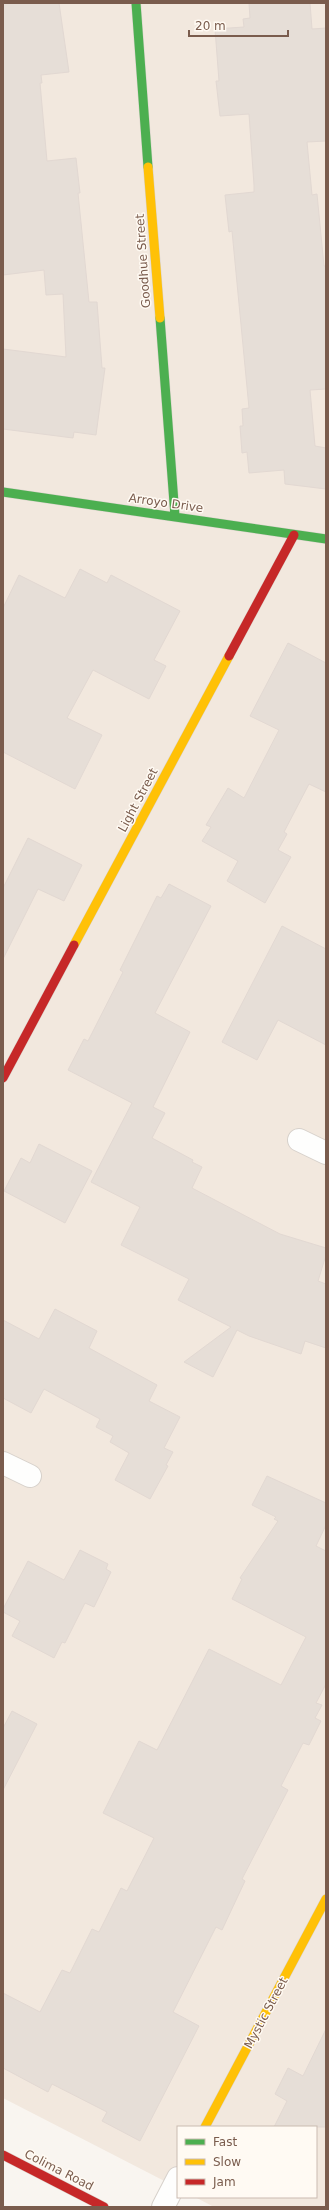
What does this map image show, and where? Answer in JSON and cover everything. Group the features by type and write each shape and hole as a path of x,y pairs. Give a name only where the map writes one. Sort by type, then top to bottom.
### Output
{"street":[{"name":"Goodhue Street","path":"136,3 175,516"},
{"name":"Arroyo Drive","path":"3,492 326,539"},
{"name":"Light Street","path":"3,1078 294,535"},
{"path":"299,1140 326,1154"},
{"path":"3,1463 30,1476"},
{"name":"Mystic Street","path":"206,2126 326,1899"},
{"name":"Colima Road","path":"3,2155 104,2207"},
{"path":"163,2207 177,2180"}],"shaded area":[{"path":"3,3 326,3 326,2207 214,2207 197,2198 317,2198 317,2126 177,2126 177,2187 3,2098"}],"building":[{"path":"3,3 59,3 69,72 41,75 42,83 40,83 47,161 76,158 89,302 97,302 102,368 105,368 96,435 74,432 73,438 3,429 3,349 66,357 63,294 46,295 44,270 3,275"},
{"path":"249,3 310,3 312,29 326,28 326,141 307,142 312,195 317,194 324,266 326,266 326,389 310,390 315,446 326,448 326,489 285,484 284,470 249,473 247,452 242,453 240,426 243,426 242,409 249,408 232,231 229,232 225,195 254,192 254,185 249,114 220,116 216,81 219,81 215,29 244,27 243,19 250,18"},
{"path":"80,569 107,583 111,575 180,611 154,660 166,666 149,699 93,670 67,718 102,735 75,789 3,752 3,608 19,575 65,598"},
{"path":"288,643 326,663 326,792 309,784 284,832 287,834 278,850 291,857 265,903 227,881 238,861 202,841 211,827 206,825 228,788 244,798 279,730 250,716"},
{"path":"28,838 82,865 64,901 38,889 3,959 3,888"},
{"path":"169,884 211,906 155,1013 190,1032 153,1107 165,1113 152,1138 193,1160 192,1162 202,1167 192,1188 280,1234 326,1248 326,1255 318,1281 326,1284 326,1348 305,1341 301,1354 249,1336 237,1330 213,1377 184,1362 231,1327 178,1300 189,1279 121,1245 140,1207 91,1182 132,1103 68,1070 84,1039 88,1041 123,972 120,970 157,896 161,898"},
{"path":"282,926 326,949 326,1045 278,1020 257,1060 222,1042"},
{"path":"39,1144 92,1171 65,1223 4,1191 21,1158 30,1163"},
{"path":"55,1309 97,1331 89,1348 157,1385 149,1401 180,1417 164,1448 173,1452 166,1465 168,1466 150,1499 115,1480 129,1453 110,1442 113,1436 96,1427 100,1419 44,1389 31,1413 3,1398 3,1320 39,1339"},
{"path":"267,1476 326,1503 326,1525 316,1546 326,1551 326,1684 316,1703 322,1705 315,1718 321,1721 309,1745 303,1743 281,1786 288,1790 242,1879 245,1881 222,1930 216,1927 173,2012 199,2026 140,2141 102,2121 107,2112 52,2084 48,2092 3,2068 3,1993 40,2012 62,1970 70,1973 92,1929 99,1932 121,1888 127,1891 154,1838 103,1813 139,1741 157,1750 209,1649 281,1685 306,1637 232,1599 242,1579 240,1578 278,1521 274,1519 276,1517 252,1505"},
{"path":"80,1550 108,1564 106,1569 111,1572 94,1607 85,1603 65,1643 62,1642 54,1658 12,1636 20,1621 3,1612 3,1609 28,1561 64,1580"},
{"path":"12,1711 37,1724 3,1790 3,1728"},
{"path":"326,2029 326,2127 274,2126 287,2101 275,2094 288,2068 303,2076"}],"traffic: fast":[{"path":"136,3 148,167"},
{"path":"160,318 175,516"},
{"path":"3,492 326,539"}],"traffic: slow":[{"path":"148,167 160,318"},
{"path":"74,945 229,656"},
{"path":"206,2126 326,1899"}],"traffic: jam":[{"path":"229,656 294,535"},
{"path":"3,1078 74,945"},
{"path":"3,2155 104,2207"}]}
